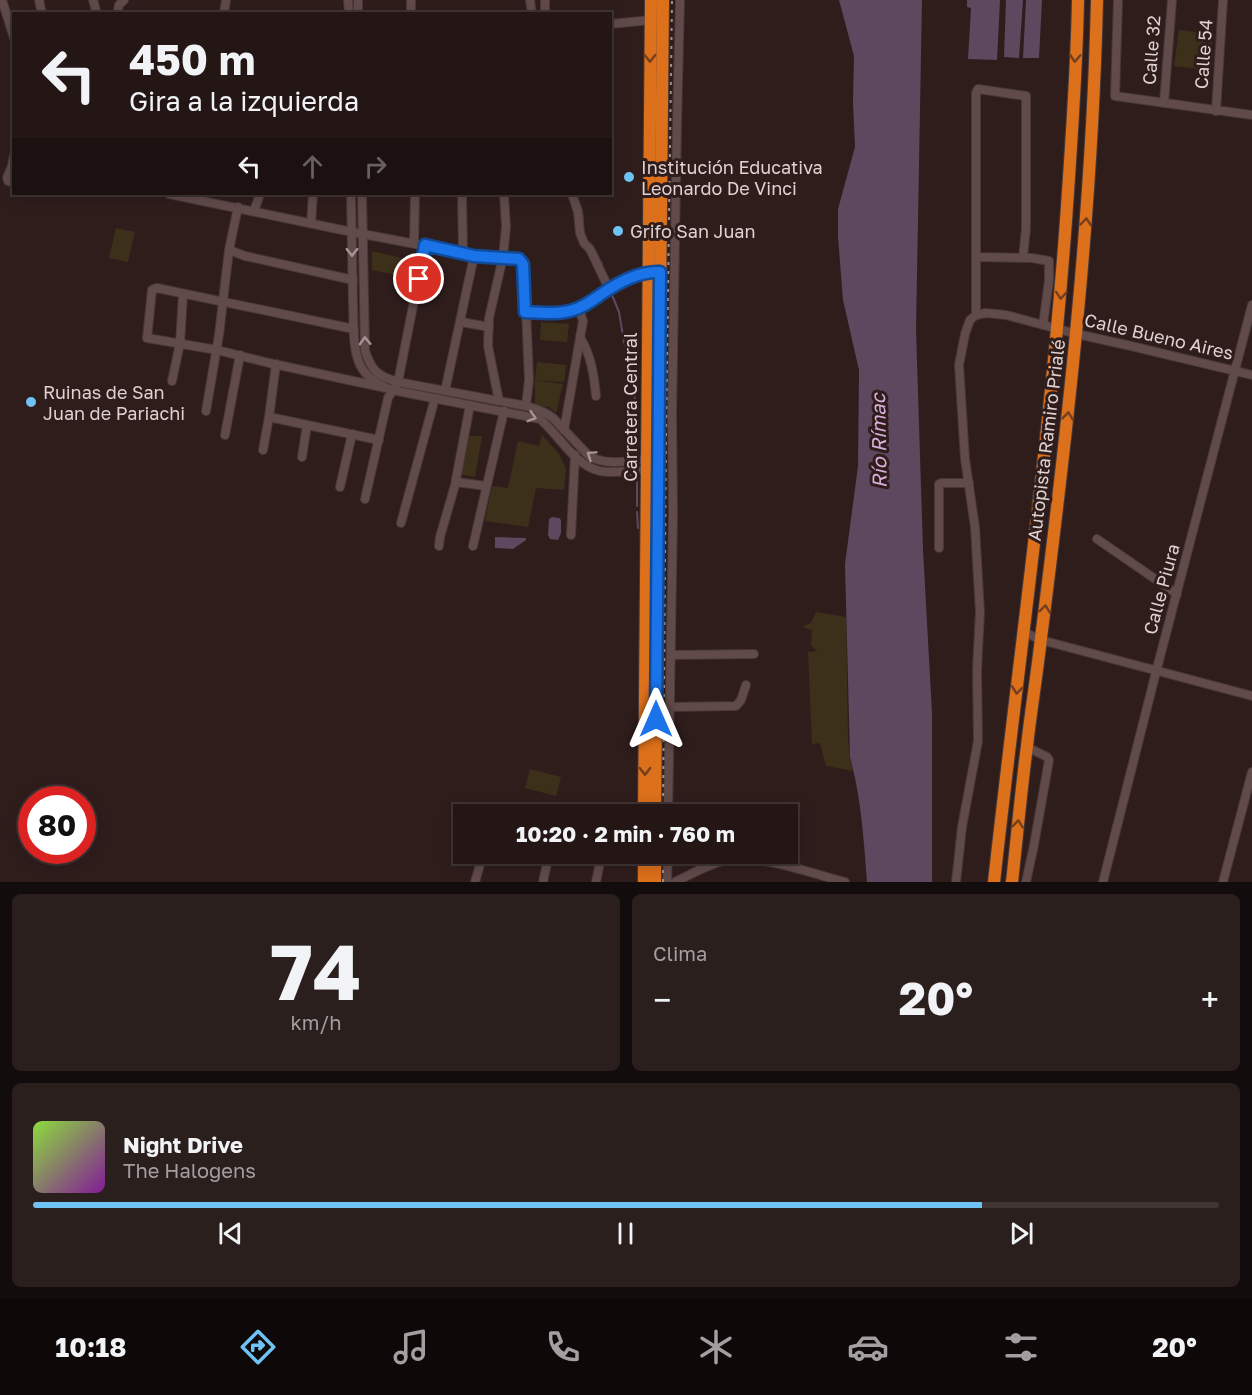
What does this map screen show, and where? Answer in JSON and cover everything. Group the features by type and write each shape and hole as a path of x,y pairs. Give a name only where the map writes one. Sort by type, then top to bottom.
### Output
{"highway":[{"name":"Carretera Central","path":"644,804 652,600 655,272 651,0"},
{"name":"Carretera Central","path":"656,804 647,464 655,272 661,197 663,0"},
{"name":"Autopista Ramiro Prialé","path":"994,882 1058,329 1072,130 1078,0"},
{"name":"Autopista Ramiro Prialé","path":"1012,882 1077,334 1088,201 1097,0"},
{"path":"644,864 644,882"},
{"path":"655,864 655,882"}],"street":[{"path":"2,0 12,32"},
{"path":"668,804 673,523 672,414 680,0"},
{"path":"1118,0 1115,96 1252,115"},
{"name":"Calle 32","path":"1164,103 1172,0"},
{"name":"Calle 54","path":"1216,111 1223,0"},
{"path":"612,24 651,20"},
{"path":"956,882 962,827 978,741 977,670 980,612 975,527 965,459 959,365 965,334 970,320 976,315 976,93 978,89 1026,96 1026,229 1023,257"},
{"path":"662,123 677,122"},
{"path":"12,166 7,178 12,182"},
{"path":"180,195 212,198 254,211 474,256 519,259 523,264 529,380 526,406"},
{"path":"254,211 260,195"},
{"path":"311,223 313,195"},
{"path":"351,195 356,354 368,375 389,389"},
{"path":"362,195 365,351 376,372 383,378 398,382 526,406 546,412 589,456 608,462 647,464"},
{"path":"414,243 415,195"},
{"path":"462,195 463,253"},
{"path":"499,401 488,346 489,318 506,227 504,195"},
{"path":"572,195 584,243 590,249 609,288"},
{"path":"661,197 676,198"},
{"path":"206,411 217,350 229,250 238,207"},
{"path":"365,499 389,389 398,382 425,245"},
{"path":"229,250 245,256 352,280"},
{"path":"446,391 474,256"},
{"path":"976,257 1023,257 1049,261 1043,325"},
{"path":"525,312 547,314 579,309 609,288 655,272"},
{"path":"354,329 154,289 152,290 147,338 217,350 389,389 540,419 587,466 599,470 609,471 647,464"},
{"path":"172,381 180,343 183,295"},
{"name":"Calle Piura","path":"1103,882 1252,305"},
{"path":"564,430 583,321 579,309"},
{"name":"Calle Bueno Aires","path":"976,315 996,313 1252,375"},
{"path":"461,322 489,327"},
{"path":"580,337 590,357 596,396"},
{"path":"225,435 240,356"},
{"path":"263,450 276,364"},
{"path":"401,523 435,398"},
{"path":"439,546 456,482 470,405"},
{"path":"473,546 504,411"},
{"path":"269,417 378,440"},
{"path":"302,457 307,425"},
{"path":"340,487 352,434"},
{"path":"570,534 575,455"},
{"path":"456,482 486,486"},
{"path":"939,548 939,484 969,483"},
{"path":"1097,539 1177,594"},
{"path":"1024,632 1041,640 1252,696"},
{"path":"671,655 754,654"},
{"path":"670,707 736,706 741,700 746,685"},
{"path":"1026,882 1049,760 1027,747"},
{"path":"1223,882 1252,772"},
{"path":"675,882 708,865 744,858 770,862 845,882"},
{"path":"475,882 480,864"},
{"path":"543,882 547,864"},
{"path":"596,882 600,864"},
{"path":"667,882 668,864"}],"shaded area":[{"path":"1179,30 1213,34 1208,70 1174,66"},
{"path":"116,228 135,232 128,262 109,258"},
{"path":"372,251 406,259 405,277 372,270"},
{"path":"541,322 569,324 567,342 540,340"},
{"path":"537,362 566,365 564,382 535,380"},
{"path":"535,380 563,384 556,413 549,407 535,405"},
{"path":"542,435 559,454 566,469 564,490 536,488 528,527 485,521 492,486 508,488 518,441 539,446"},
{"path":"469,436 482,436 475,477 460,474"},
{"path":"816,612 846,617 848,740 853,771 826,766 820,743 812,744 808,652 817,651 811,646 812,630 802,627 811,623"},
{"path":"530,769 561,777 556,796 525,788"}],"water":[{"name":"Río Rímac","path":"839,0 922,0 916,329 923,550 932,713 932,882 867,882 859,803 850,757 845,564 858,466 859,370 843,300 838,237 838,209 855,147 854,56"},
{"path":"967,0 1000,0 997,60 968,59 971,8 967,7"},
{"path":"1006,0 1023,0 1019,58 1004,57"},
{"path":"1026,0 1042,0 1039,58 1023,58"},
{"path":"552,517 561,520 561,533 558,540 550,539 548,535 549,519"},
{"path":"495,537 526,538 526,540 513,549 495,548"}],"waterway":[{"path":"576,195 582,211 583,225"},
{"path":"595,251 602,264"},
{"path":"612,295 619,312 624,342 631,362 637,456"},
{"path":"637,477 637,506"},
{"path":"637,512 638,528"}],"railway":[{"path":"663,804 672,0"},
{"path":"663,864 663,882"}],"place":[{"name":"Institución Educativa Leonardo De Vinci","path":"629,177"},
{"name":"Grifo San Juan","path":"618,231"},
{"name":"Ruinas de San Juan de Pariachi","path":"31,402"}],"route":[{"path":"419,279 425,245 474,256 519,259 523,264 525,312 547,314 579,309 609,288 626,280 649,272 660,272 656,719"}]}
